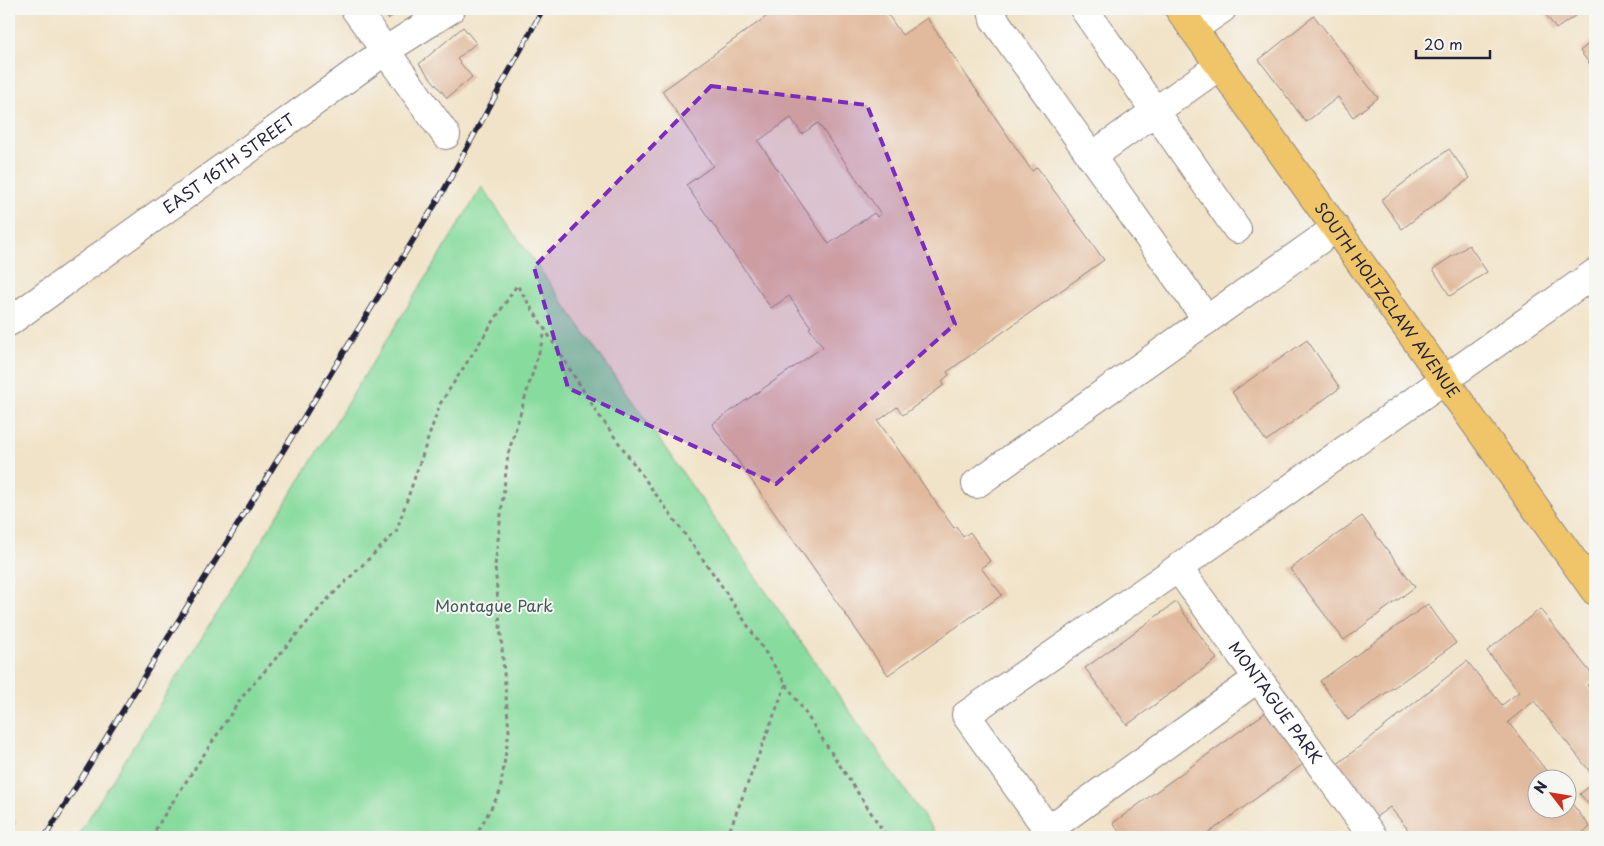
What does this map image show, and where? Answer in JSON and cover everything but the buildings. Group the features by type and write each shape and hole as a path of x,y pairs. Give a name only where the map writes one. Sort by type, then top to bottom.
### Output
{"main road":[{"name":"SOUTH HOLTZCLAW AVENUE","path":"1186,19 1595,591"}],"street":[{"path":"355,9 446,135"},
{"name":"EAST 16TH STREET","path":"9,322 385,51 451,9"},
{"path":"992,9 994,19 1207,320"},
{"path":"1084,9 1237,229"},
{"path":"1186,19 1222,9"},
{"path":"1091,157 1219,66"},
{"path":"976,484 1336,228"},
{"path":"1258,678 1050,834 966,715 1178,568 1595,273"},
{"name":"MONTAGUE PARK","path":"1178,568 1373,837"}],"path":[{"path":"152,837 242,697 326,601 396,532 440,404 517,285 598,414 717,579 887,837"},
{"path":"475,837 500,792 509,731 495,566 508,454 545,331"},
{"path":"727,837 786,683"}],"highlighted area":[{"path":"711,86 867,105 955,324 776,484 568,388 534,267"}],"green space":[{"name":"Montague Park","path":"482,187 938,837 77,837"}],"railway":[{"path":"45,837 444,190 543,9"}]}
